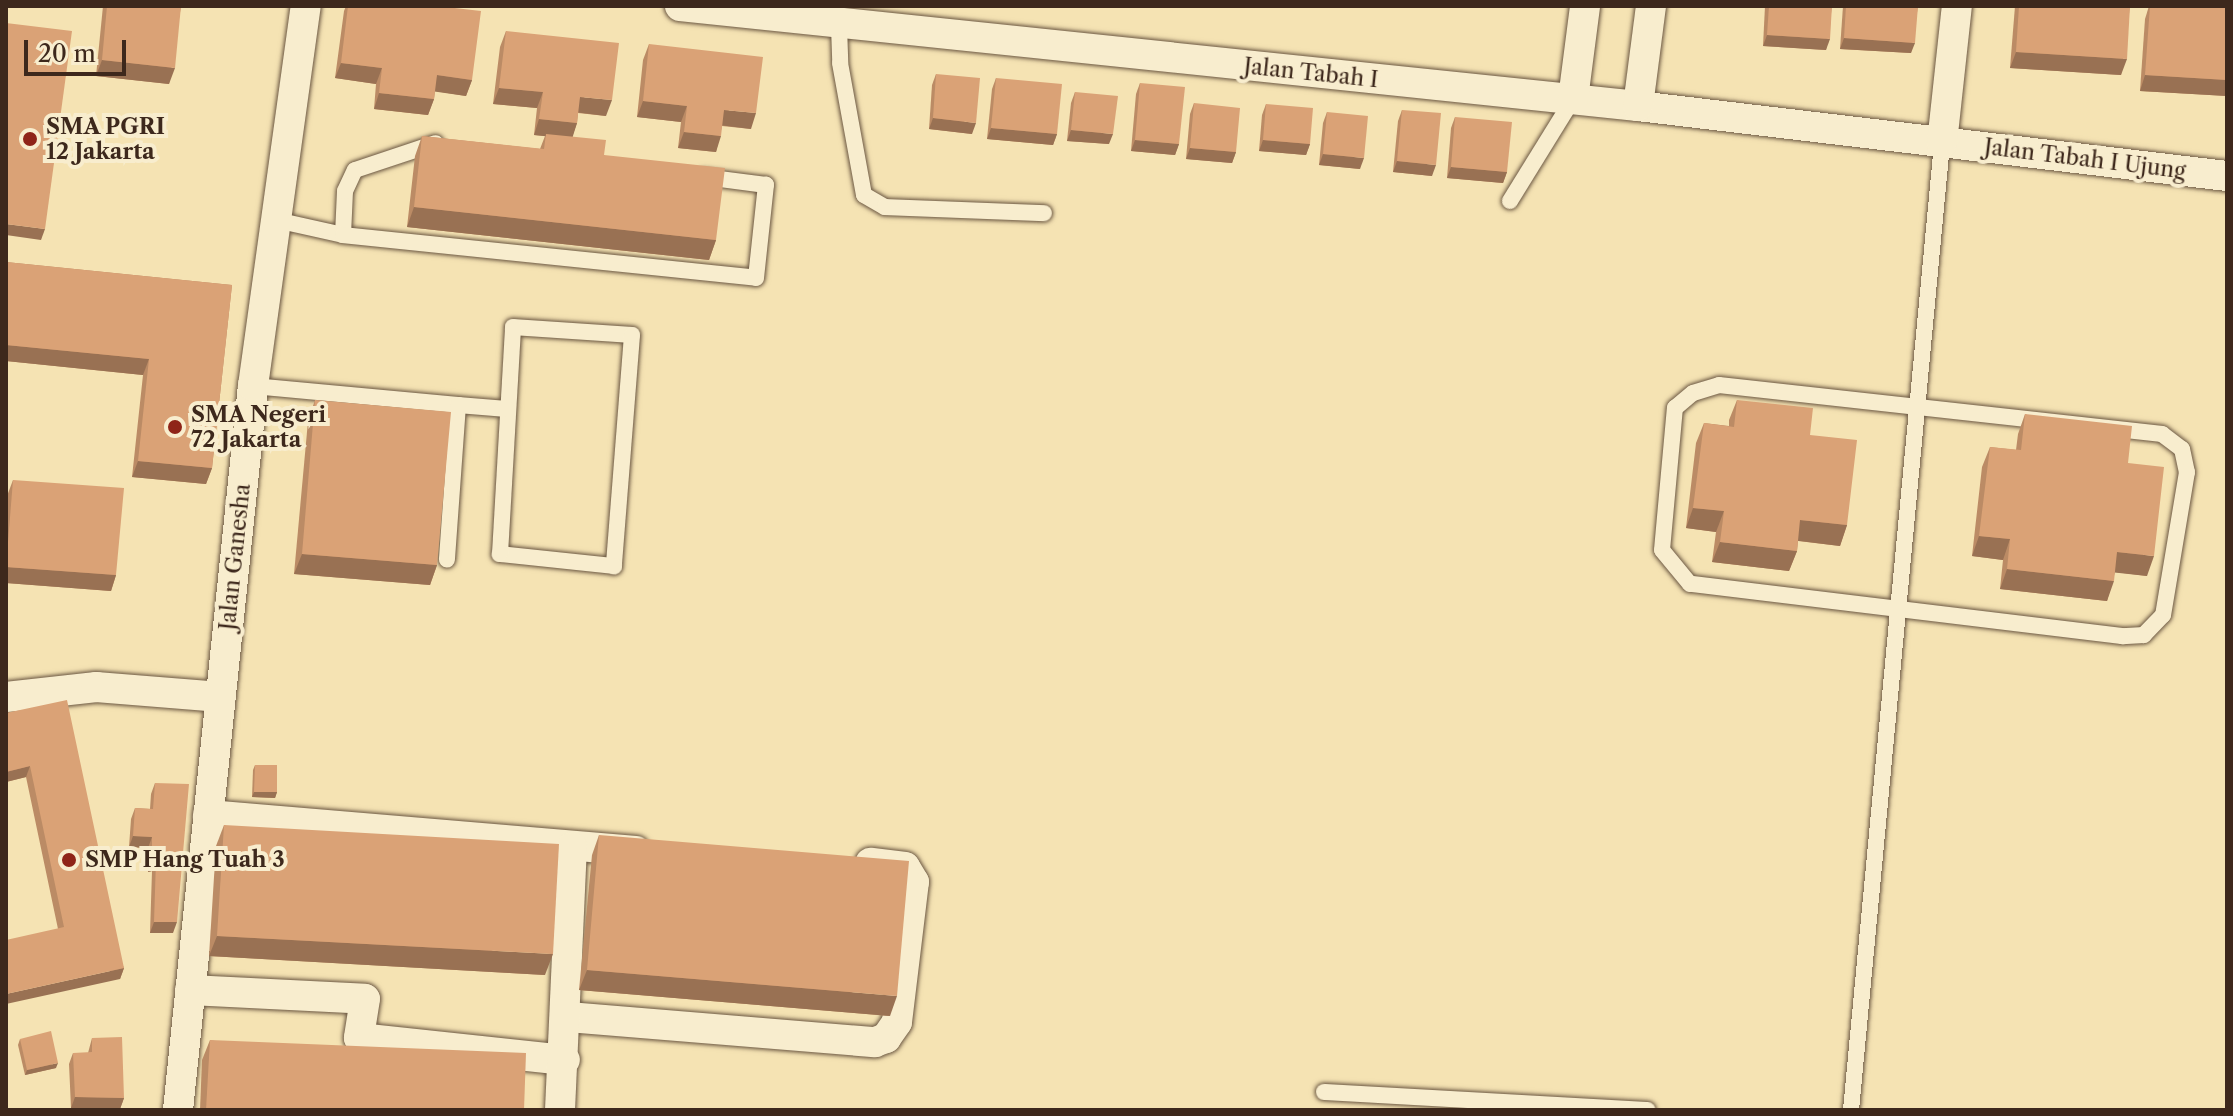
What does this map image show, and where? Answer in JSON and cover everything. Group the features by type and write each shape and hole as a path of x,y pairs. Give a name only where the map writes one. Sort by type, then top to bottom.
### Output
{"street":[{"name":"Jalan Ganesha","path":"178,1110 253,386 306,6"},
{"name":"Jalan Tabah I","path":"680,6 839,26 891,18 1942,143"},
{"path":"1573,99 1585,6"},
{"path":"1638,106 1651,6"},
{"path":"1942,143 1957,6"},
{"name":"Jalan Tabah I Ujung","path":"1942,143 2227,176"},
{"path":"6,697 96,687 221,697"},
{"path":"208,815 572,847 664,852"},
{"path":"560,1110 568,1017 572,847"},
{"path":"568,1017 875,1042 886,1038 897,1022 914,882 905,867 848,861"},
{"path":"190,990 365,999 359,1038 565,1060"}],"lane":[{"path":"839,26 840,63 864,195 885,207 1044,213"},
{"path":"1510,201 1573,99"},
{"path":"343,235 345,191 355,170 435,143 450,144"},
{"path":"1851,1110 1942,143"},
{"path":"276,220 343,235 756,278 766,185 690,175"},
{"path":"513,327 632,335 614,566 500,554 507,409 513,327"},
{"path":"1719,385 2162,434 2182,449 2187,472 2163,615 2144,635 1898,611 1690,584 1662,550 1675,408 1693,393 1719,385"},
{"path":"253,386 507,409"},
{"path":"447,560 458,405"},
{"path":"1324,1092 1648,1110"}],"building":[{"path":"107,6 181,6 175,68 102,60"},
{"path":"348,6 437,6 481,11 472,80 437,75 434,99 379,93 382,68 341,63"},
{"path":"1769,6 1832,6 1830,39 1767,35"},
{"path":"1846,6 1918,6 1915,43 1844,38"},
{"path":"2019,6 2130,6 2127,59 2016,52"},
{"path":"2150,6 2227,8 2227,80 2145,75"},
{"name":"SMA PGRI 12 Jakarta","path":"6,23 72,31 45,229 6,224"},
{"path":"506,31 619,43 612,100 580,97 577,123 539,119 543,92 499,88"},
{"path":"649,44 763,57 756,113 724,110 721,136 684,132 687,106 643,101"},
{"path":"936,74 980,78 976,123 933,118"},
{"path":"996,78 1062,84 1057,134 991,128"},
{"path":"1140,83 1185,87 1179,144 1135,140"},
{"path":"1075,92 1118,96 1113,134 1071,130"},
{"path":"1194,103 1240,108 1236,152 1190,148"},
{"path":"1266,104 1313,108 1310,144 1263,140"},
{"path":"1402,110 1441,113 1436,165 1397,161"},
{"path":"1327,112 1368,116 1364,158 1323,154"},
{"path":"1455,117 1512,122 1507,172 1451,167"},
{"path":"546,134 606,140 604,155 725,168 716,240 414,207 422,136 544,149"},
{"name":"SMA Negeri 72 Jakarta","path":"6,262 232,285 212,468 138,461 149,359 6,345"},
{"path":"315,400 451,412 437,565 302,554"},
{"path":"1737,400 1813,408 1810,435 1857,440 1847,525 1800,520 1797,551 1720,542 1724,511 1693,508 1704,423 1734,427"},
{"path":"2025,414 2132,426 2128,463 2164,467 2154,556 2117,552 2114,581 2007,569 2010,539 1979,536 1990,447 2021,450"},
{"path":"13,480 124,488 116,575 6,567"},
{"name":"SMP Hang Tuah 3","path":"67,700 124,968 6,994 6,940 64,927 30,766 6,772 6,713"},
{"path":"255,765 277,765 277,792 254,792"},
{"path":"155,783 189,784 177,922 154,922 156,860 152,861 152,837 133,836 135,808 153,809"},
{"path":"224,825 559,844 553,954 217,936"},
{"path":"599,835 909,861 897,996 587,970"},
{"path":"51,1031 58,1063 27,1070 20,1039"},
{"path":"122,1037 124,1098 75,1097 73,1053 92,1052 92,1038"},
{"path":"210,1040 526,1053 524,1110 206,1110"}],"place":[{"name":"SMA PGRI 12 Jakarta","path":"30,139"},
{"name":"SMA Negeri 72 Jakarta","path":"175,427"},
{"name":"SMP Hang Tuah 3","path":"69,860"}]}
